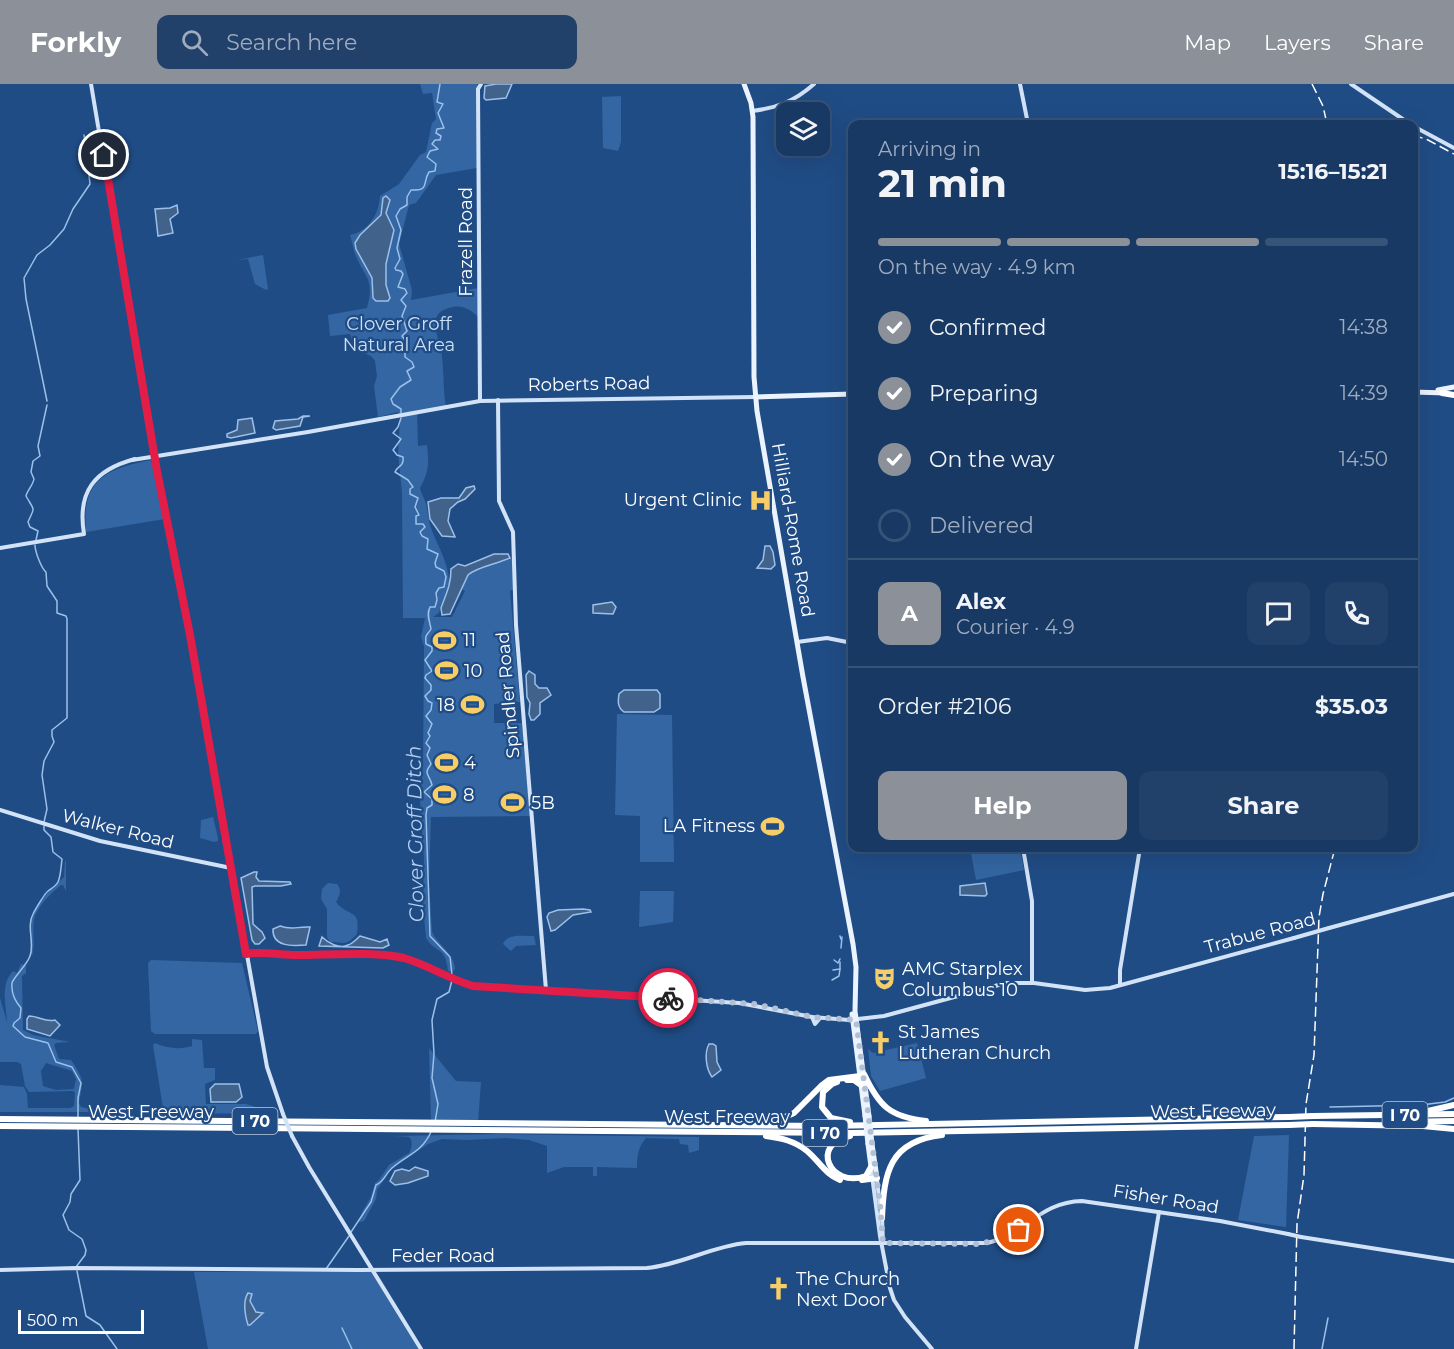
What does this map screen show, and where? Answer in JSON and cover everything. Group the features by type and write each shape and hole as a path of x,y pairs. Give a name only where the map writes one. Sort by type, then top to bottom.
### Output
{"highway":[{"path":"1442,393 1454,394"},
{"path":"862,1075 863,1084 851,1080 832,1084 826,1089 822,1097 824,1111 834,1120 884,1125"},
{"path":"862,1075 883,1106 910,1120 949,1122 1170,1119"},
{"path":"718,1129 778,1120 798,1110 825,1083 839,1078 862,1075"},
{"path":"1355,1116 1430,1111 1454,1105"},
{"name":"West Freeway","path":"0,1119 77,1123 431,1130 718,1129 1454,1114"},
{"path":"1387,1125 1454,1122"},
{"name":"West Freeway","path":"0,1126 77,1123 434,1123 933,1132 1454,1122"},
{"path":"1313,1124 1436,1126 1454,1129"},
{"path":"718,1129 782,1138 803,1148 827,1173 838,1179 850,1181 875,1178"},
{"path":"882,1218 886,1176 893,1161 907,1147 933,1136 993,1134 1008,1131"},
{"path":"871,1167 864,1178 852,1179 840,1176 828,1164 829,1150 835,1142 848,1137 933,1132"}],"main road":[{"path":"91,84 154,456 190,635 267,1067 292,1136 421,1349"},
{"name":"Frazell Road","path":"480,401 478,90 481,84"},
{"name":"Hilliard-Rome Road","path":"744,84 752,111 755,397 797,642 853,944 855,978 852,1001 862,1075"},
{"path":"752,111 783,105 801,95 814,84"},
{"path":"1020,84 1027,120"},
{"path":"1351,84 1405,120"},
{"path":"1418,128 1454,147"},
{"path":"1418,392 1454,387"},
{"path":"1418,392 1442,393"},
{"name":"Roberts Road","path":"154,456 328,429 480,401 848,394"},
{"name":"Spindler Road","path":"498,400 499,501 513,532 516,625 546,990"},
{"name":"Roberts Road","path":"0,548 84,534 82,510 84,500 92,484 112,467 154,456 328,429"},
{"path":"260,440 269,437"},
{"path":"209,449 217,446"},
{"path":"797,642 823,638 848,642"},
{"name":"Walker Road","path":"0,810 93,840 231,868"},
{"path":"1024,852 1032,901 1032,982"},
{"path":"1120,985 1120,970 1139,852"},
{"name":"Trabue Road","path":"546,990 741,1003 812,1017 814,1024 820,1018 855,1020 890,1014 1006,983 1032,982 1072,989 1094,990 1120,985 1454,894"},
{"path":"246,954 259,952 289,955 394,956 416,962 473,986 546,990"},
{"path":"863,1084 889,1283 894,1300 905,1317 932,1349"},
{"path":"870,1144 871,1167 882,1218 883,1243"},
{"name":"Fisher Road","path":"883,1243 989,1243 1016,1232 1047,1209 1073,1201 1090,1201 1454,1261"},
{"path":"1136,1349 1159,1212"},
{"name":"Feder Road","path":"0,1269 647,1268 668,1265 717,1249 742,1244 883,1243"}],"green space":[{"name":"Clover Groff Natural Area","path":"420,84 477,84 477,168 436,175 416,203 409,205 399,244 412,290 411,300 478,288 478,317 463,307 453,307 438,314 436,327 442,356 446,407 417,413 418,446 427,445 428,458 427,472 420,488 431,528 445,561 449,582 439,613 433,617 452,617 465,591 462,589 468,575 473,570 514,558 514,589 510,591 520,702 494,704 494,723 522,723 530,816 431,817 429,881 432,932 452,958 455,969 452,972 448,971 443,954 426,938 423,907 424,860 420,800 423,766 424,646 421,637 425,618 403,618 402,493 398,453 400,419 403,416 399,416 398,412 378,417 374,386 377,376 375,361 354,347 350,334 330,336 328,315 367,308 370,290 368,279 355,254 350,235 368,226 378,209 380,196 399,184 420,155 426,152 432,123 436,119 432,93 423,94"},
{"path":"621,96 621,142 618,151 603,148 602,97"},
{"path":"263,255 268,289 266,290 255,284 248,259 237,260"},
{"path":"151,460 165,519 86,532 85,514 88,500 99,480 121,468"},
{"path":"617,714 672,715 674,862 640,862 640,816 615,815"},
{"path":"213,817 218,838 218,841 214,842 200,838 201,820"},
{"path":"971,852 1021,852 1024,870 976,880"},
{"path":"65,861 66,891 61,885 46,899 37,912 34,920 32,956 30,919 48,891 64,877"},
{"path":"328,883 337,884 340,893 336,902 357,920 357,934 347,942 330,942 327,937 327,909 321,899 322,889"},
{"path":"640,891 674,891 673,922 639,927"},
{"path":"534,936 536,945 516,946 511,951 503,944 508,938"},
{"path":"151,960 242,963 258,1031 256,1034 155,1034 151,1031 148,963"},
{"path":"21,964 26,965 26,973 22,976 23,1030 33,1035 70,1042 54,1045 59,1059 71,1060 79,1072 82,1085 79,1103 81,1107 95,1112 0,1112 0,1085 24,1087 28,1108 70,1108 74,1106 75,1093 73,1091 29,1092 25,1086 21,1064 0,1062 0,998 7,1022 6,982 13,971 17,973","holes":["46,1063 72,1071 76,1079 74,1089 56,1090 43,1086 41,1071"]},
{"path":"192,1039 202,1040 204,1068 215,1068 215,1080 205,1084 206,1104 246,1104 275,1113 142,1114 162,1111 163,1108 153,1045 155,1043 183,1048 192,1046"},
{"path":"917,1043 926,1078 880,1091 871,1076 868,1049 873,1053"},
{"path":"429,1048 456,1081 481,1082 478,1123 431,1122"},
{"path":"499,1134 699,1137 699,1150 689,1153 688,1145 680,1144 679,1139 646,1138 638,1152 637,1168 597,1167 597,1176 593,1176 593,1167 564,1167 547,1173 547,1146 529,1140 442,1139 428,1144 391,1169 377,1190 376,1199 364,1221 359,1222 375,1183 389,1165 410,1151 412,1143 409,1137 395,1136"},
{"path":"1289,1135 1286,1227 1238,1220 1254,1136"},
{"path":"194,1272 373,1272 419,1349 208,1349"}],"shaded area":[{"path":"512,84 506,98 486,100 484,98 485,86"},
{"path":"386,196 390,200 386,213 394,230 386,264 386,285 390,298 388,301 376,301 373,298 372,278 355,243 381,215 383,198"},
{"path":"177,205 178,213 170,219 173,233 158,236 155,209"},
{"path":"303,416 310,416 303,417 300,426 276,430 273,428 275,421 298,419"},
{"path":"252,418 255,433 227,437 227,434 237,430 238,420"},
{"path":"474,486 475,489 465,499 450,509 448,521 455,537 442,536 430,519 428,502 441,498 459,498 466,488"},
{"path":"765,546 770,546 773,552 775,565 771,569 757,568 763,560"},
{"path":"494,554 508,554 510,558 468,575 450,614 442,615 441,608 449,585 451,569 458,564 465,566"},
{"path":"612,602 616,607 613,614 593,613 593,605"},
{"path":"529,671 535,675 535,684 539,688 547,688 551,695 540,703 540,714 534,720 531,720 529,714 530,703 527,697 526,675"},
{"path":"624,690 657,690 660,694 660,708 654,712 624,712 618,701 619,694"},
{"path":"257,872 256,877 259,881 290,882 291,884 252,887 253,924 265,938 259,944 255,944 252,940 241,878"},
{"path":"985,883 987,894 985,896 960,895 960,886"},
{"path":"583,909 591,912 573,915 551,931 547,917 549,913 558,910"},
{"path":"280,926 310,927 306,945 289,945 279,942 273,929"},
{"path":"360,936 380,942 387,939 389,945 383,948 342,947 351,944"},
{"path":"322,937 340,947 319,946"},
{"path":"29,1016 49,1021 55,1020 60,1025 50,1036 27,1029"},
{"path":"709,1044 716,1046 717,1062 721,1070 712,1077 706,1061"},
{"path":"215,1084 239,1084 242,1097 236,1102 211,1102 210,1089"},
{"path":"415,1167 428,1171 428,1176 395,1185 390,1181 395,1171 402,1169 409,1171"},
{"path":"248,1293 252,1294 250,1301 256,1312 263,1313 250,1325 248,1325 245,1308"}],"waterway":[{"path":"401,413 401,409 393,404 391,399 400,387 411,380 407,371 414,367 412,362 405,357 408,344 402,336 407,331 402,316 406,306 401,300 407,293 405,289 398,287 403,274 395,268 400,259 397,248 401,230 396,216 400,209 407,205 407,197 411,190 423,188 429,172 435,171 436,164 427,157 430,151 438,149 432,144 435,140 440,140 441,136 436,133 437,129 444,128 438,113 443,104 437,102 440,84"},
{"path":"47,401 26,299 24,278 37,255 50,245 64,229 73,209 90,184 84,135"},
{"path":"36,540 38,531 30,527 28,522 33,509 26,496 34,479 31,472 33,461 40,456 38,446 47,405"},
{"name":"Clover Groff Ditch","path":"401,418 393,433 401,439 393,450 397,455 403,457 403,460 395,472 408,480 413,487 410,489 410,494 418,498 415,507 419,515 416,516 416,524 423,524 425,527 420,532 428,539 427,549 438,554 436,567 444,571 446,577 444,587 439,588 436,593 435,607 430,607 428,613 431,629 426,636 426,644 432,647 432,651 425,660 432,671 425,678 431,685 431,690 425,696 432,703 431,710 426,716 432,724 426,743 430,748 427,755 431,764 427,772 432,785 424,792 432,799 432,805 427,808 426,815 430,936 450,957 452,975"},
{"path":"35,545 42,567 46,572 47,586 57,601 57,613 66,616 67,619 67,718 52,730 54,742 44,761 42,775 47,809 44,822"},
{"path":"44,826 44,830 51,837 53,852 62,859 60,873 57,883 45,895 31,919 30,956 12,983 16,1002 21,1008 20,1018 13,1026 25,1037 48,1043 56,1062 72,1067 81,1083 78,1119"},
{"path":"841,948 842,937"},
{"path":"834,960 838,963 840,959"},
{"path":"833,970 840,969 840,962"},
{"path":"832,980 839,976 840,969"},
{"name":"Clover Groff Ditch","path":"435,1122 438,1104 432,1078 434,1054 432,1020 437,999 449,992 452,980"},
{"path":"1330,1107 1421,1105 1445,1102 1454,1098"},
{"path":"76,1267 86,1250 82,1239 69,1230 63,1215 70,1202 71,1194 80,1180 78,1129"},
{"name":"Clover Groff Ditch","path":"351,1232 371,1202 376,1185 392,1168 423,1145 431,1132"},
{"name":"Clover Groff Ditch","path":"326,1269 349,1236"},
{"path":"77,1271 86,1316 100,1325 117,1349"},
{"path":"1322,1349 1328,1318"},
{"name":"Clover Groff Ditch","path":"342,1328 352,1349"}],"railway":[{"path":"1312,84 1323,106 1326,120"},
{"path":"1418,137 1454,154"},
{"path":"1294,1349 1297,1224 1304,1175 1306,1104 1314,1055 1319,917 1334,852"}],"way so far":[{"path":"668,998 755,1004 812,1017 856,1020 884,1236 883,1243 979,1244 1002,1239 1019,1230"}],"place":[{"name":"Urgent Clinic","path":"760,500"},
{"name":"11","path":"445,640"},
{"name":"10","path":"446,671"},
{"name":"18","path":"473,705"},
{"name":"4","path":"446,763"},
{"name":"8","path":"445,795"},
{"name":"5B","path":"513,803"},
{"name":"LA Fitness","path":"773,826"},
{"name":"AMC Starplex Columbus 10","path":"884,979"},
{"name":"St James Lutheran Church","path":"880,1042"},
{"name":"The Church Next Door","path":"778,1289"}],"route":[{"path":"104,155 157,471 190,635 246,954 259,952 289,955 394,956 416,962 473,986 668,998"}]}
